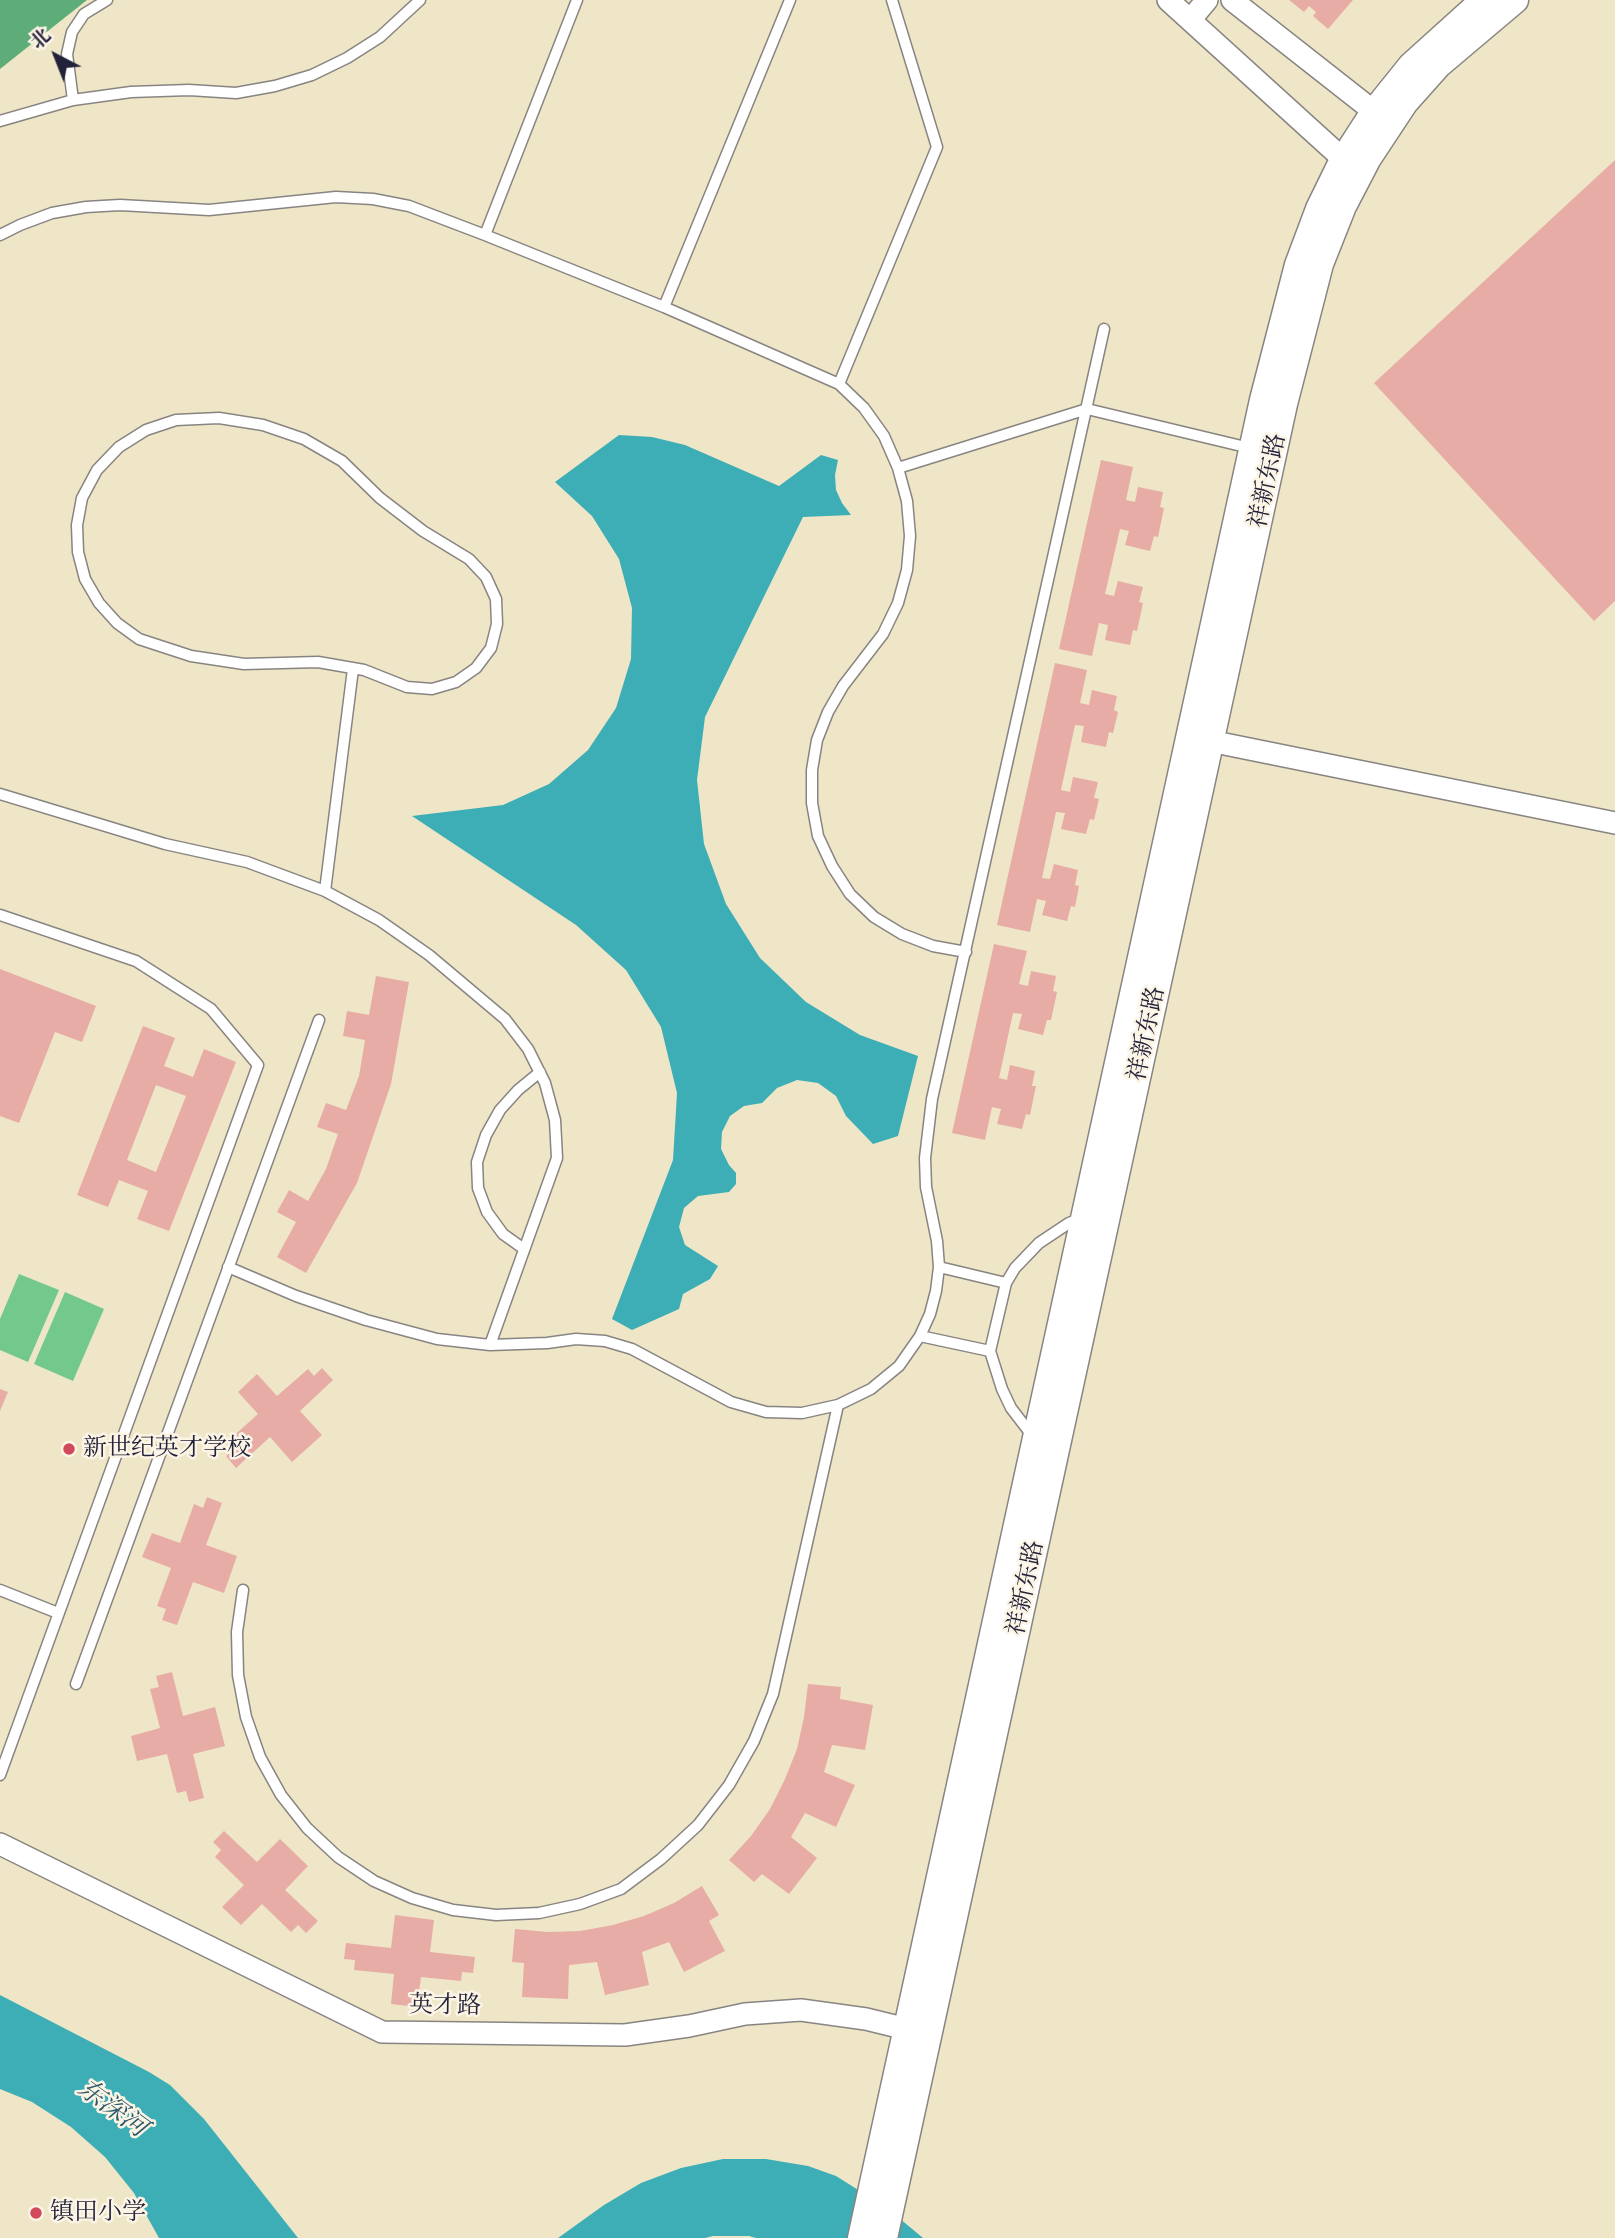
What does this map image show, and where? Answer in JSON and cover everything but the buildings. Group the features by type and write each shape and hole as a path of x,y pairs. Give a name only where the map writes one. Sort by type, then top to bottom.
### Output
{"street":[{"path":"1168,0 1352,167"},
{"path":"1191,19 1207,0"},
{"path":"1233,0 1382,118"},
{"name":"祥新东路","path":"897,2129 1263,451 1298,265 1319,209 1352,167 1411,65 1485,0"},
{"name":"祥新东路","path":"1382,118 1405,102 1438,65 1515,0"},
{"path":"1200,739 1615,824"},
{"name":"祥新东路","path":"918,2031 1036,1439 1085,1217 1200,739"},
{"name":"英才路","path":"0,1844 382,2032 625,2035 689,2026 745,2014 801,2010 866,2018 918,2031"},
{"path":"861,2238 897,2129"},
{"path":"884,2238 897,2129"}],"lane":[{"path":"73,100 67,54 72,32 84,14 107,0"},
{"path":"0,121 73,100 131,92 189,90 236,93 275,86 312,75 347,58 380,37 420,0"},
{"path":"485,235 578,0"},
{"path":"664,307 790,0"},
{"path":"839,384 937,147 892,0"},
{"path":"0,235 52,213 86,207 120,205 209,210 336,197 373,199 409,206 485,235 664,307 839,384 864,408 884,436 908,501 910,536 907,570 898,603 883,635 843,686 828,712 817,740 812,770 812,803 818,836 832,866 858,901 874,917 902,934 933,946 966,952"},
{"path":"228,1267 296,1296 366,1320 437,1339 490,1345 576,1339 604,1341 632,1349 731,1402 766,1412 802,1413 838,1405 871,1389 899,1366 920,1336 936,1291 939,1267 937,1241 926,1187 928,1128 1104,329"},
{"path":"898,468 1087,409 1263,451"},
{"path":"219,418 263,425 304,439 342,461 380,498 423,531 468,559 486,577 496,599 498,624 491,648 476,668 456,682 432,689 407,687 353,668 318,662 244,664 204,659 139,639 117,623 99,603 85,579 78,552 77,525 82,498 97,470 119,447 146,430 176,421 219,418"},
{"path":"326,891 353,668"},
{"path":"0,794 165,844 247,862 326,891 379,920 429,955 505,1019 528,1049 540,1072 555,1120 556,1158 490,1345"},
{"path":"0,915 136,961 211,1009 258,1065 0,1775"},
{"path":"76,1684 319,1020"},
{"path":"524,1249 503,1234 487,1212 478,1188 477,1162 486,1135 500,1110 518,1090 540,1072"},
{"path":"1036,1439 1017,1416 1002,1389 990,1351 1006,1283 1015,1268 1039,1242 1069,1223 1085,1217"},
{"path":"939,1267 1006,1283"},
{"path":"920,1336 990,1351"},
{"path":"243,1590 237,1632 238,1675 246,1717 260,1757 281,1795 307,1828 330,1850 373,1881 412,1899 453,1910 496,1915 539,1913 580,1904 621,1889 662,1859 698,1825 729,1785 754,1741 773,1694 838,1405"},
{"path":"0,1590 58,1613"}],"green space":[{"path":"0,0 87,0 0,69"},
{"path":"19,1274 59,1290 28,1362 0,1350 0,1319"},
{"path":"65,1292 104,1309 73,1381 34,1364"}],"water":[{"path":"619,435 652,437 685,445 779,486 821,455 838,460 836,490 851,515 803,517 705,717 697,780 704,844 726,904 760,958 806,1002 860,1035 918,1056 898,1136 873,1144 846,1116 836,1096 818,1083 797,1080 777,1088 762,1103 744,1106 730,1116 722,1132 721,1149 736,1173 736,1184 729,1192 698,1196 684,1208 679,1227 685,1245 718,1266 710,1279 683,1294 679,1309 632,1330 612,1319 673,1160 677,1093 661,1027 626,970 576,925 412,816 503,805 549,784 588,750 616,708 631,659 632,608 619,559 592,516 555,482"},
{"name":"东深河","path":"0,1995 170,2085 204,2119 298,2238 159,2238 134,2193 105,2157 71,2127 32,2102 0,2089"},
{"path":"723,2159 766,2159 808,2166 836,2176 887,2208 923,2238 558,2238 641,2183 681,2168"}],"place":[{"name":"新世纪英才学校","path":"69,1449"},
{"name":"镇田小学","path":"36,2213"}]}
